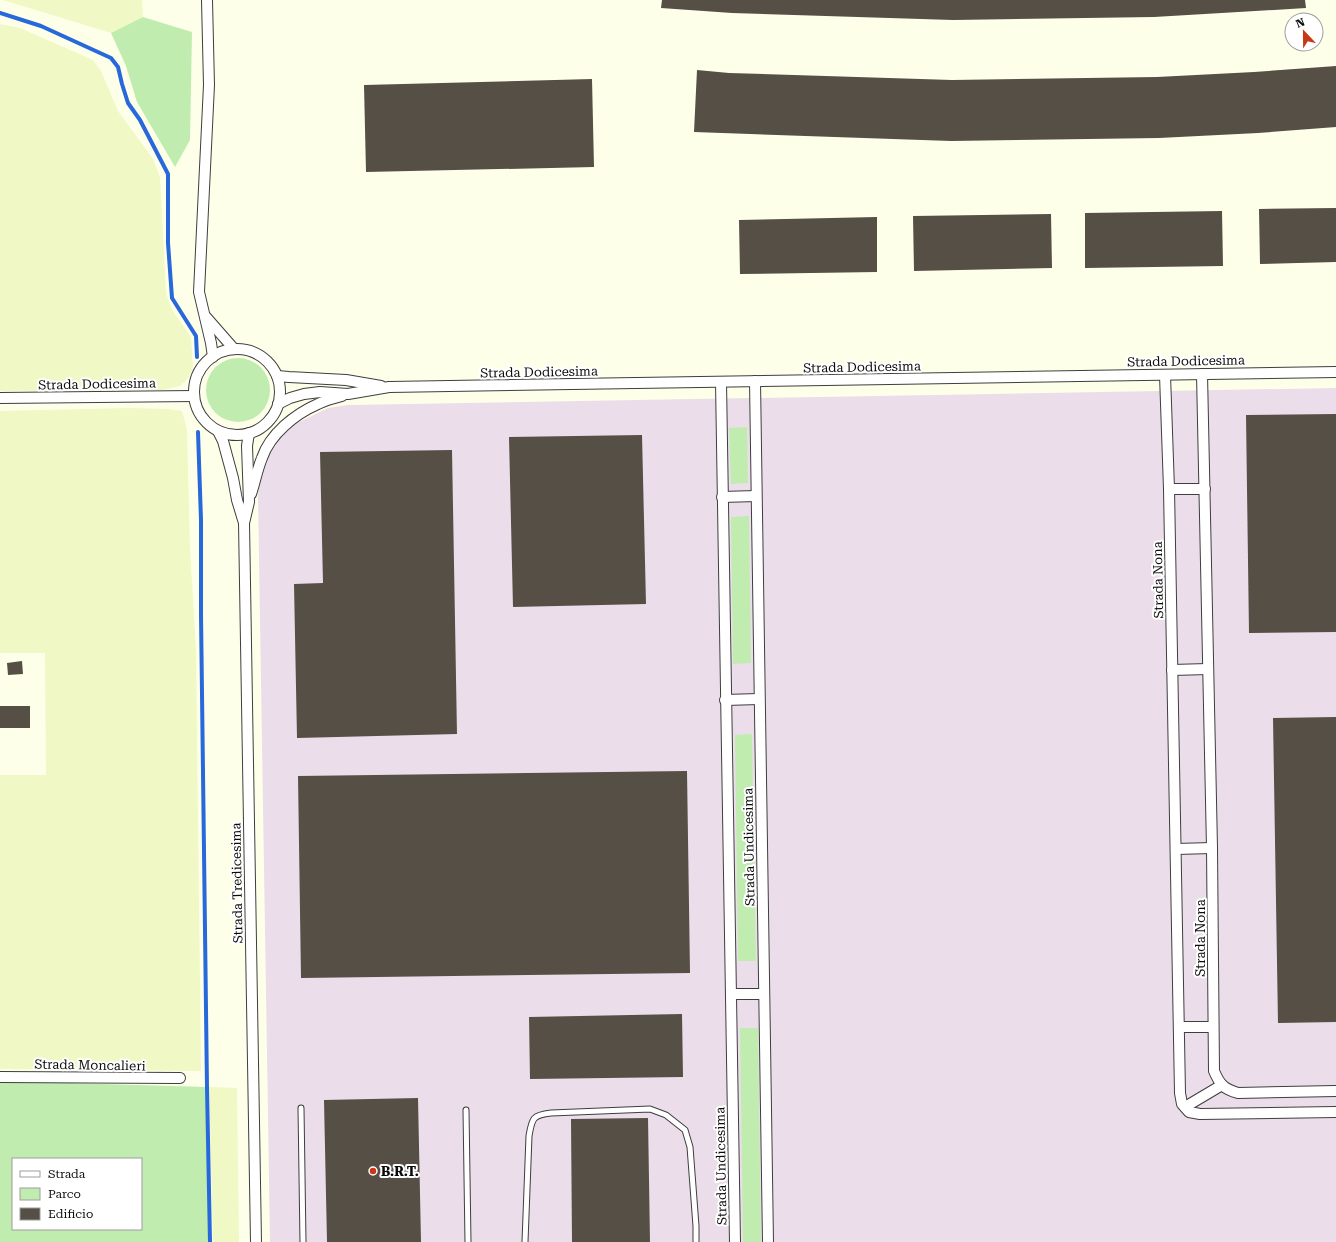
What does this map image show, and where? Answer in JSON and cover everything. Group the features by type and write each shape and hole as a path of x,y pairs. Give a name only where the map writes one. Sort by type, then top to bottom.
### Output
{"street":[{"path":"207,0 209,85 199,292 206,318 213,357"},
{"path":"206,318 234,349"},
{"path":"234,349 248,350 260,356 270,364 277,376 280,390 278,404 273,415 265,424 249,433 237,435 218,431 206,422 198,410 194,396 198,374 204,364 213,357 227,350 234,349"},
{"name":"Strada Dodicesima","path":"389,387 1336,372"},
{"name":"Strada Nona","path":"1202,374 1212,848 1214,1072 1222,1085"},
{"name":"Strada Nona","path":"1165,375 1169,489 1180,1093 1182,1104 1185,1107"},
{"path":"277,376 346,380 389,387"},
{"name":"Strada Undicesima","path":"755,381 768,1242"},
{"name":"Strada Undicesima","path":"721,382 735,1242"},
{"path":"244,524 262,457 271,441 285,426 301,413 318,404 348,394 389,387"},
{"path":"278,404 290,398 304,394 320,392 348,394"},
{"name":"Strada Dodicesima","path":"0,398 194,396"},
{"path":"218,431 225,448 244,524"},
{"path":"249,433 247,446 249,502"},
{"path":"1169,489 1205,489"},
{"path":"722,497 756,496"},
{"name":"Strada Tredicesima","path":"244,524 256,1242"},
{"path":"1172,670 1208,669"},
{"path":"726,700 759,699"},
{"path":"1176,849 1212,848"},
{"path":"731,994 764,994"},
{"path":"1179,1027 1213,1027"},
{"name":"Strada Moncalieri","path":"0,1077 180,1078"},
{"path":"1336,1091 1238,1093 1227,1090 1222,1085 1185,1107 1189,1112 1200,1114 1336,1112"}],"lane":[{"path":"301,1108 303,1242"},
{"path":"525,1242 529,1136 532,1120 539,1114 650,1109 666,1115 685,1130 690,1147 696,1242"},
{"path":"466,1110 468,1242"}],"shaded area":[{"path":"1336,388 1336,1242 270,1242 258,495 260,479 273,447 295,424 328,408 348,405"}],"green space":[{"path":"3,0 142,0 143,17 111,33"},
{"path":"143,17 192,32 190,140 175,167 137,102 126,66 111,33"},
{"path":"0,24 20,28 93,60 101,71 118,111 153,159 160,177 166,293 172,310 191,337 193,368 188,378 180,386 162,390 0,391"},
{"path":"232,358 244,358 261,367 268,378 270,390 268,402 261,413 244,422 232,422 220,417 211,408 206,396 206,384 211,372 220,363"},
{"path":"129,408 168,409 182,411 187,430 190,549 196,649 201,1071 0,1069 0,775 46,775 45,653 0,653 0,411"},
{"path":"747,427 748,483 731,484 729,428"},
{"path":"749,516 751,663 733,664 731,517"},
{"path":"752,734 756,961 738,961 735,735"},
{"path":"740,1028 758,1028 761,1242 743,1242"},
{"path":"0,1081 207,1087 210,1242 0,1242"},
{"path":"209,1087 237,1088 239,1242 213,1242"}],"building":[{"path":"662,0 1305,0 1306,8 1154,17 953,20 732,13 661,8"},
{"path":"1336,66 1336,127 1159,138 951,141 694,132 697,70 729,73 952,80 1157,77"},
{"path":"592,79 594,167 366,172 364,85"},
{"path":"1336,208 1336,262 1260,264 1259,209"},
{"path":"1222,211 1223,266 1085,268 1085,213"},
{"path":"1051,214 1052,268 914,271 913,216"},
{"path":"877,217 877,272 740,274 739,220"},
{"path":"1336,414 1336,632 1249,633 1246,415"},
{"path":"642,435 646,604 513,607 509,437"},
{"path":"452,450 457,734 297,738 294,584 323,583 320,452"},
{"path":"22,661 23,674 8,675 7,663"},
{"path":"0,706 30,706 30,728 0,728"},
{"path":"1336,717 1336,1022 1278,1023 1273,718"},
{"path":"687,771 690,973 301,978 298,776"},
{"path":"682,1014 683,1077 530,1079 529,1017"},
{"name":"B.R.T.","path":"418,1098 421,1242 327,1242 324,1100"},
{"path":"648,1118 650,1242 572,1242 571,1119"}],"waterway":[{"path":"0,13 41,26 111,58 118,67 128,103 140,120 168,174 168,243 172,298 196,336 197,357"},
{"path":"198,432 201,520 210,1242"}],"place":[{"name":"B.R.T.","path":"373,1171"}]}
